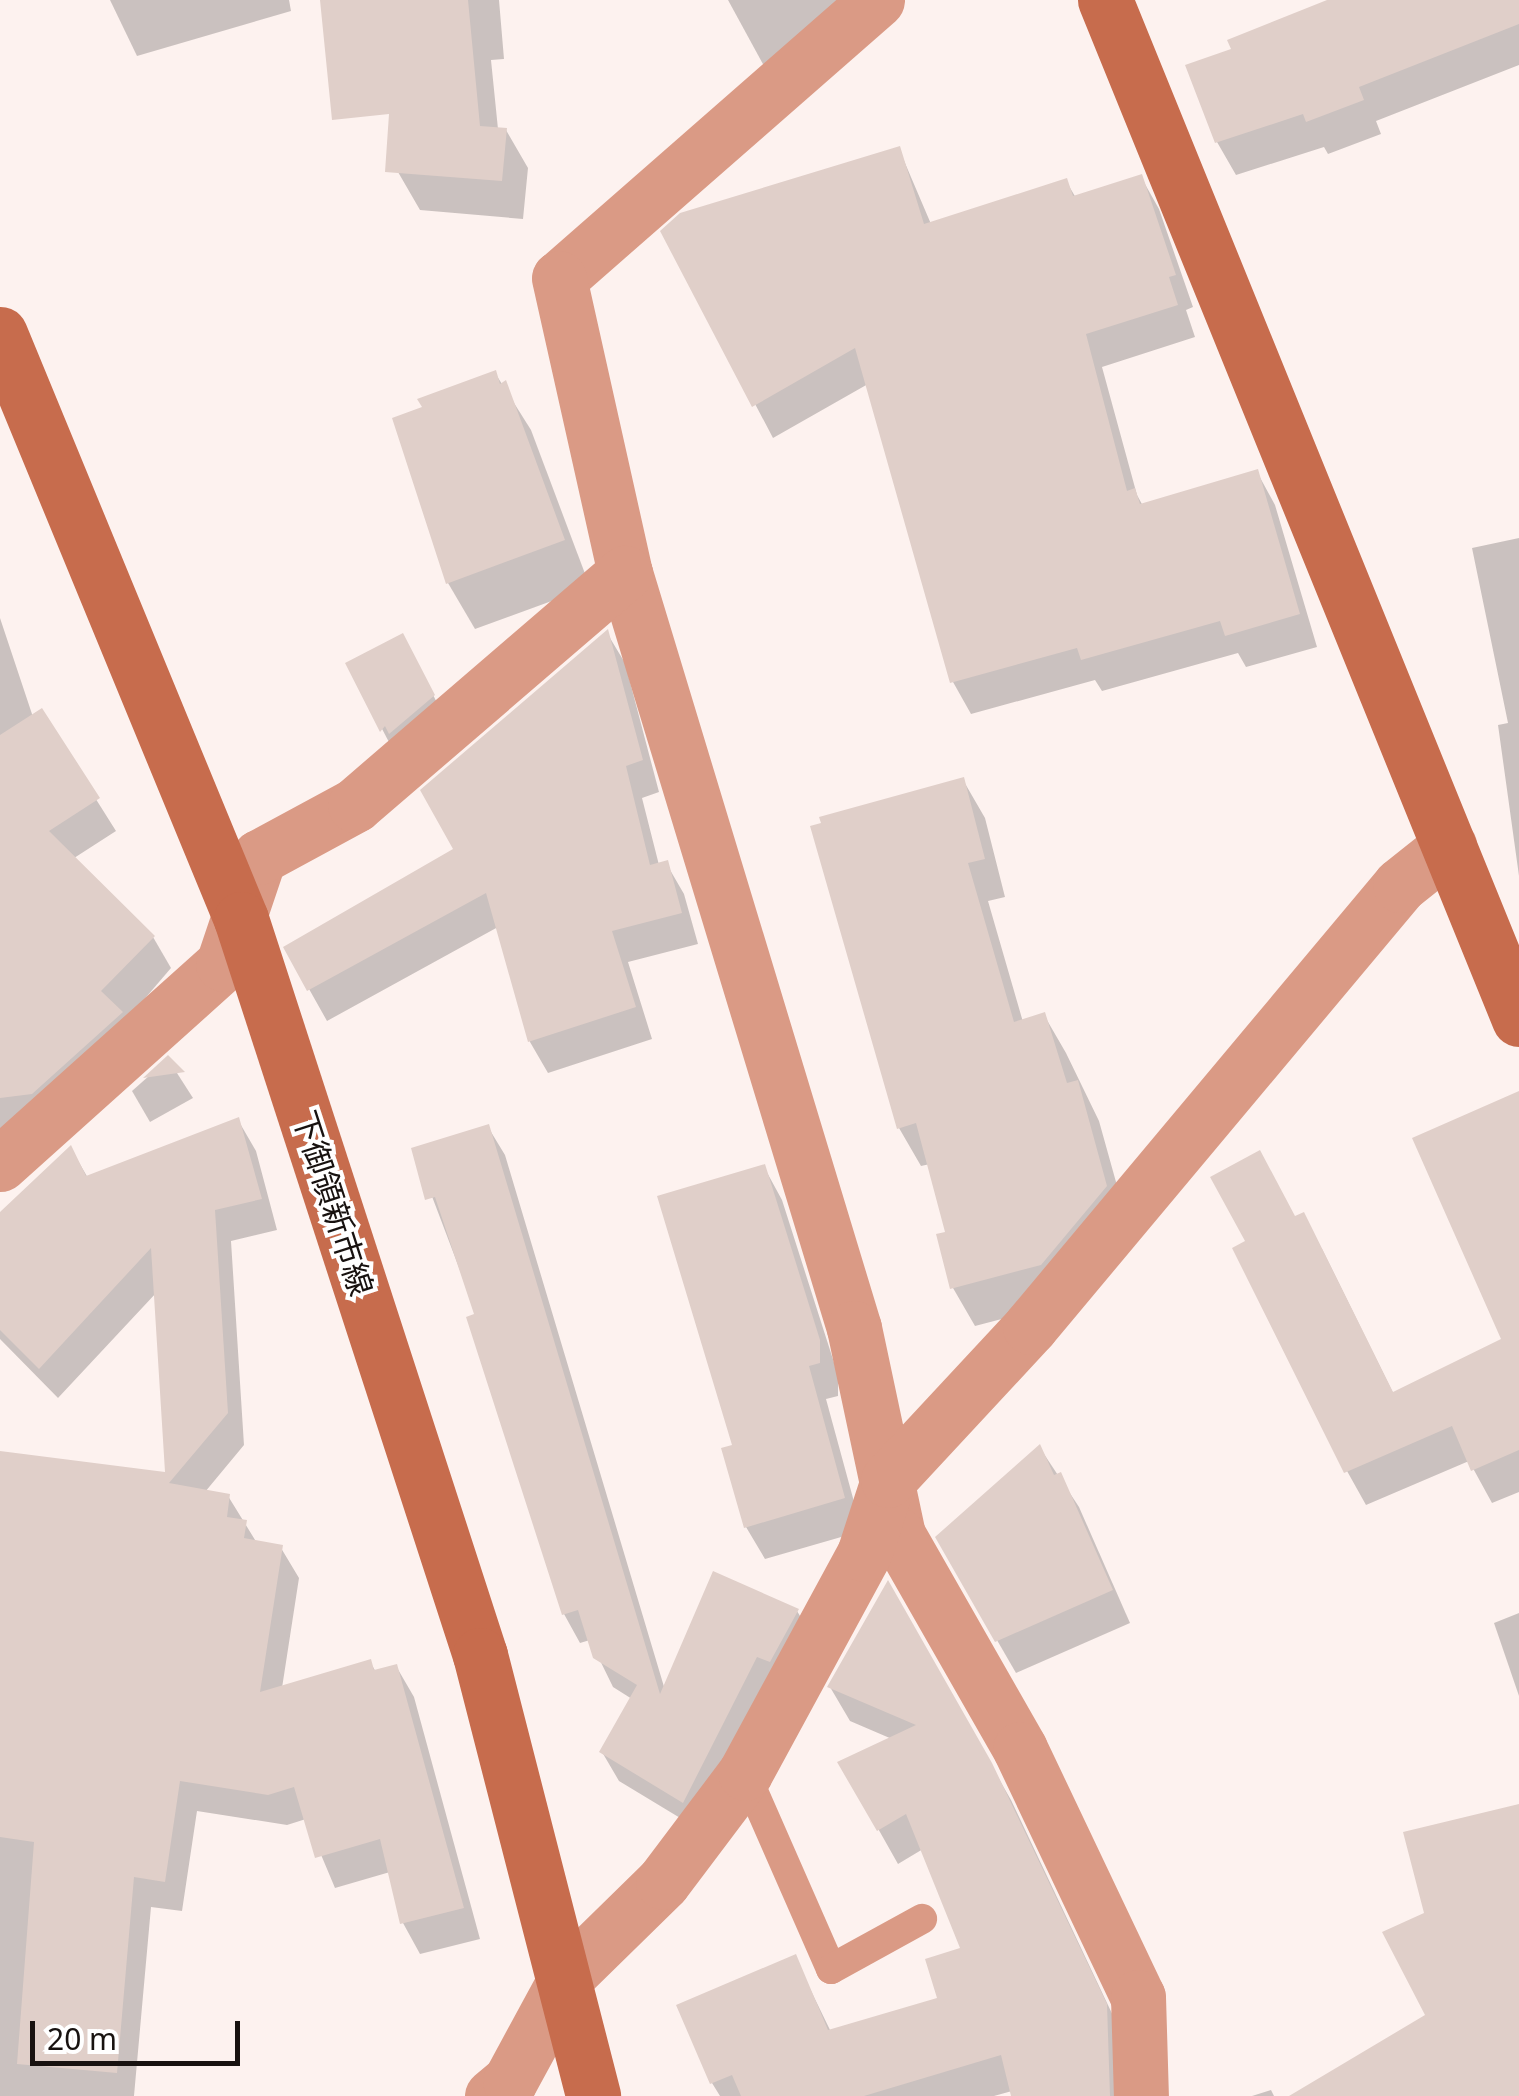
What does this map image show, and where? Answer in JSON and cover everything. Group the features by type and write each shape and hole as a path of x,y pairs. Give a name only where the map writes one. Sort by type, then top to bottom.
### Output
{"main road":[{"path":"1105,0 1519,1019"},
{"name":"下御領新市線","path":"0,334 241,919 480,1654 567,1976 593,2096"}],"street":[{"path":"877,0 560,278 625,573 854,1328 898,1536 1020,1749 1138,1997 1141,2096"},
{"path":"0,1164 223,964 259,857 356,805 625,573"},
{"path":"492,2096 510,2080 567,1976 664,1882 745,1773 864,1554 888,1480 1030,1326 1400,885 1449,846"}],"lane":[{"path":"745,1773 832,1969 922,1919"}],"building":[{"path":"320,0 468,0 480,126 507,128 502,181 385,172 389,114 332,120"},
{"path":"1327,0 1519,0 1519,24 1359,87 1364,100 1306,122 1303,114 1215,143 1185,65 1231,49 1227,40"},
{"path":"900,146 924,224 1067,178 1073,196 1142,174 1176,275 1169,277 1178,305 1086,334 1127,491 1135,488 1140,504 1258,469 1300,614 1225,636 1220,621 1081,660 1077,648 950,683 855,348 752,407 660,231 680,213"},
{"path":"496,370 500,384 506,380 565,540 446,584 392,418 422,407 417,399"},
{"path":"608,629 643,760 626,766 650,865 668,860 682,913 612,931 636,1007 528,1042 486,893 307,991 283,947 453,849 420,790"},
{"path":"403,633 435,695 389,734 385,726 380,732 345,663"},
{"path":"42,708 100,798 49,831 155,936 101,991 123,1012 32,1094 0,1098 0,735"},
{"path":"964,777 985,859 968,863 1014,1022 1045,1012 1067,1083 1078,1080 1107,1186 1041,1265 950,1289 936,1234 945,1232 916,1123 897,1129 810,826 821,823 819,817"},
{"path":"168,1055 185,1072 143,1078"},
{"path":"1519,1091 1519,1450 1471,1471 1452,1426 1344,1473 1232,1248 1245,1241 1210,1177 1260,1150 1295,1216 1304,1212 1393,1392 1501,1339 1412,1138"},
{"path":"239,1117 262,1199 215,1210 228,1413 169,1483 230,1494 227,1517 247,1520 244,1538 283,1545 260,1692 371,1659 374,1670 397,1664 464,1908 400,1924 380,1839 315,1858 294,1787 268,1795 180,1781 165,1882 134,1877 117,2073 17,2064 34,1842 0,1837 0,1451 165,1472 151,1248 39,1369 0,1330 0,1212 71,1145 86,1176"},
{"path":"489,1124 660,1694 713,1571 799,1609 770,1662 757,1657 683,1803 599,1752 637,1685 593,1658 578,1610 562,1615 466,1317 474,1314 435,1197 425,1200 411,1148"},
{"path":"765,1164 820,1340 820,1363 809,1366 845,1498 744,1528 721,1448 732,1445 657,1196"},
{"path":"1040,1444 1054,1475 1061,1472 1113,1590 995,1642 935,1537"},
{"path":"888,1580 992,1763 1107,2004 1110,2096 1011,2096 1001,2055 864,2096 741,2096 732,2075 710,2084 676,2005 796,1954 828,2030 937,1998 925,1959 960,1948 906,1814 877,1831 837,1762 916,1725 827,1687"},
{"path":"1519,1804 1519,2096 1289,2096 1425,2015 1382,1932 1424,1913 1403,1832"}]}
